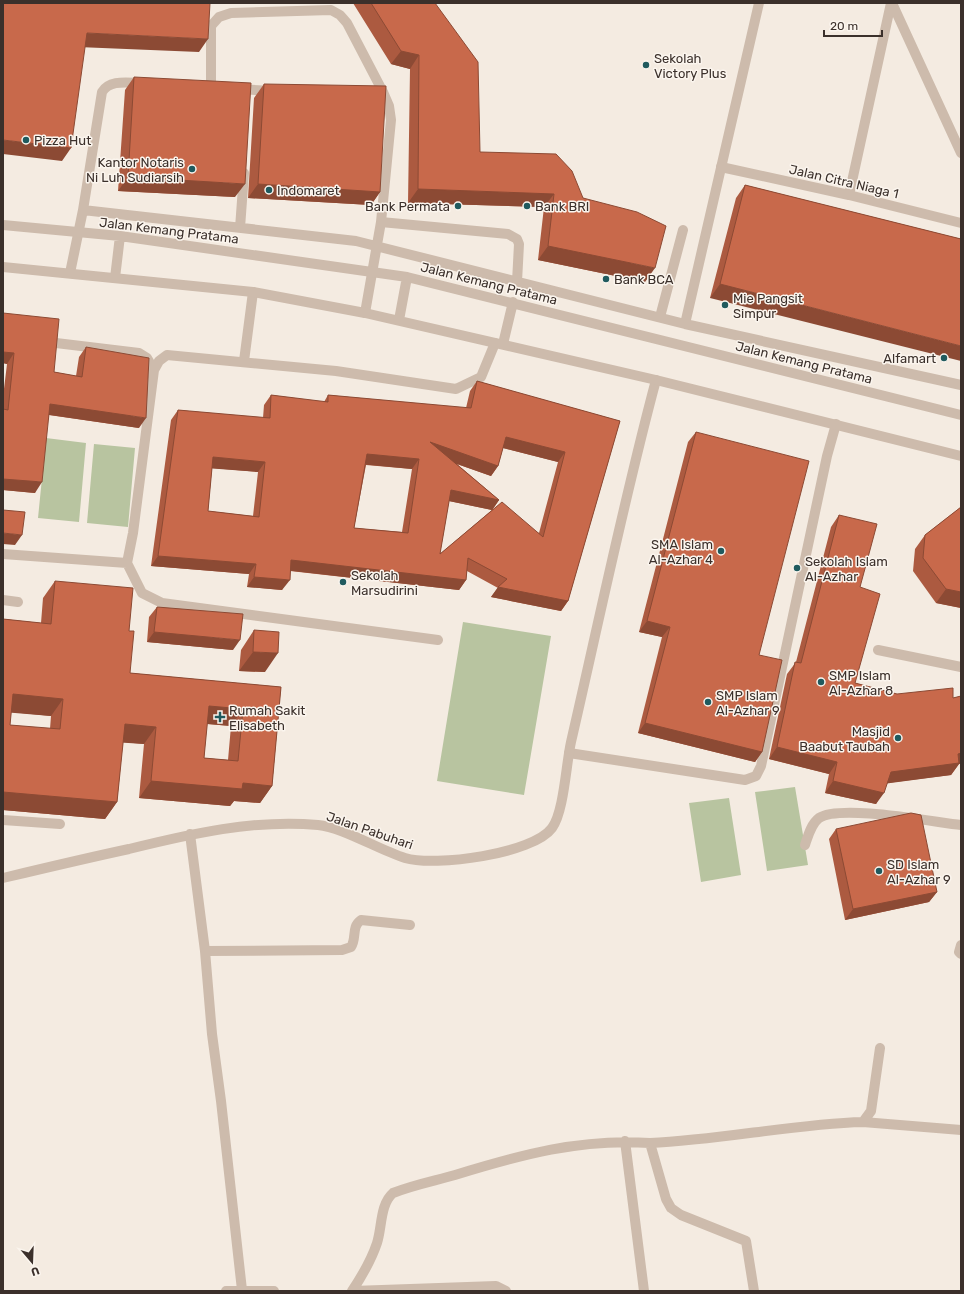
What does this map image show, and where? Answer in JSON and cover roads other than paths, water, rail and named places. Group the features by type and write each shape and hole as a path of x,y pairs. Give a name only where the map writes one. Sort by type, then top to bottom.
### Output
{"street":[{"path":"685,324 759,3"},
{"path":"892,3 961,153"},
{"path":"849,195 892,3"},
{"path":"280,91 248,95 214,86 211,26 219,17 231,13 331,10 347,23 389,106 391,120 381,222 365,313"},
{"path":"70,273 83,210 102,92 105,87 116,83 156,84"},
{"path":"367,92 383,92"},
{"path":"240,228 244,160"},
{"name":"Jalan Citra Niaga 1","path":"721,166 849,195 961,223"},
{"path":"83,210 356,241 685,324 961,385"},
{"path":"381,222 508,234 513,236 519,244 517,282"},
{"name":"Jalan Kemang Pratama","path":"3,225 120,236 372,270 513,302 961,415"},
{"path":"660,317 682,230"},
{"path":"115,278 120,236"},
{"path":"3,267 253,292 365,313 656,380 961,456"},
{"path":"399,320 407,277"},
{"path":"244,361 253,292"},
{"path":"438,640 162,603 142,593 127,563 133,533 154,370 160,361 167,355 244,361 336,371 456,389 481,377 499,343 513,302"},
{"path":"56,343 139,353 148,358 154,370"},
{"name":"Jalan Pabuhari","path":"3,878 190,834 268,825 322,825 408,859 459,860 511,850 539,840 552,828 558,816 569,753 656,380"},
{"path":"569,753 745,780 756,776 761,766 827,456 836,424"},
{"path":"3,554 127,563"},
{"path":"3,600 18,602"},
{"path":"878,650 961,667"},
{"path":"805,845 809,831 819,818 834,812 859,813 961,825"},
{"path":"3,820 60,824"},
{"path":"190,834 205,951 212,1034 242,1290"},
{"path":"205,951 342,950 351,947 354,942 356,923 360,920 410,925"},
{"path":"961,945 959,953 961,954"},
{"path":"864,1122 870,1110 880,1048"},
{"path":"353,1291 369,1263 378,1242 387,1201 393,1193 493,1163 555,1147 625,1141 650,1143 692,1141 808,1125 864,1122 961,1130"},
{"path":"625,1141 644,1291"},
{"path":"650,1143 666,1199 671,1208 681,1215 746,1241 754,1291"},
{"path":"353,1291 496,1286 506,1291"},
{"path":"226,1291 274,1291"}],"place":[{"name":"Sekolah Victory Plus","path":"646,65"},
{"name":"Pizza Hut","path":"26,140"},
{"name":"Kantor Notaris Ni Luh Sudiarsih","path":"192,169"},
{"name":"Indomaret","path":"269,190"},
{"name":"Bank Permata","path":"458,206"},
{"name":"Bank BRI","path":"527,206"},
{"name":"Bank BCA","path":"606,279"},
{"name":"Mie Pangsit Simpur","path":"725,305"},
{"name":"Alfamart","path":"944,358"},
{"name":"SMA Islam Al-Azhar 4","path":"721,551"},
{"name":"Sekolah Islam Al-Azhar","path":"797,568"},
{"name":"Sekolah Marsudirini","path":"343,582"},
{"name":"SMP Islam Al-Azhar 8","path":"821,682"},
{"name":"SMP Islam Al-Azhar 9","path":"708,702"},
{"name":"Rumah Sakit Elisabeth","path":"220,717"},
{"name":"Masjid Baabut Taubah","path":"898,738"},
{"name":"SD Islam Al-Azhar 9","path":"879,871"}]}
